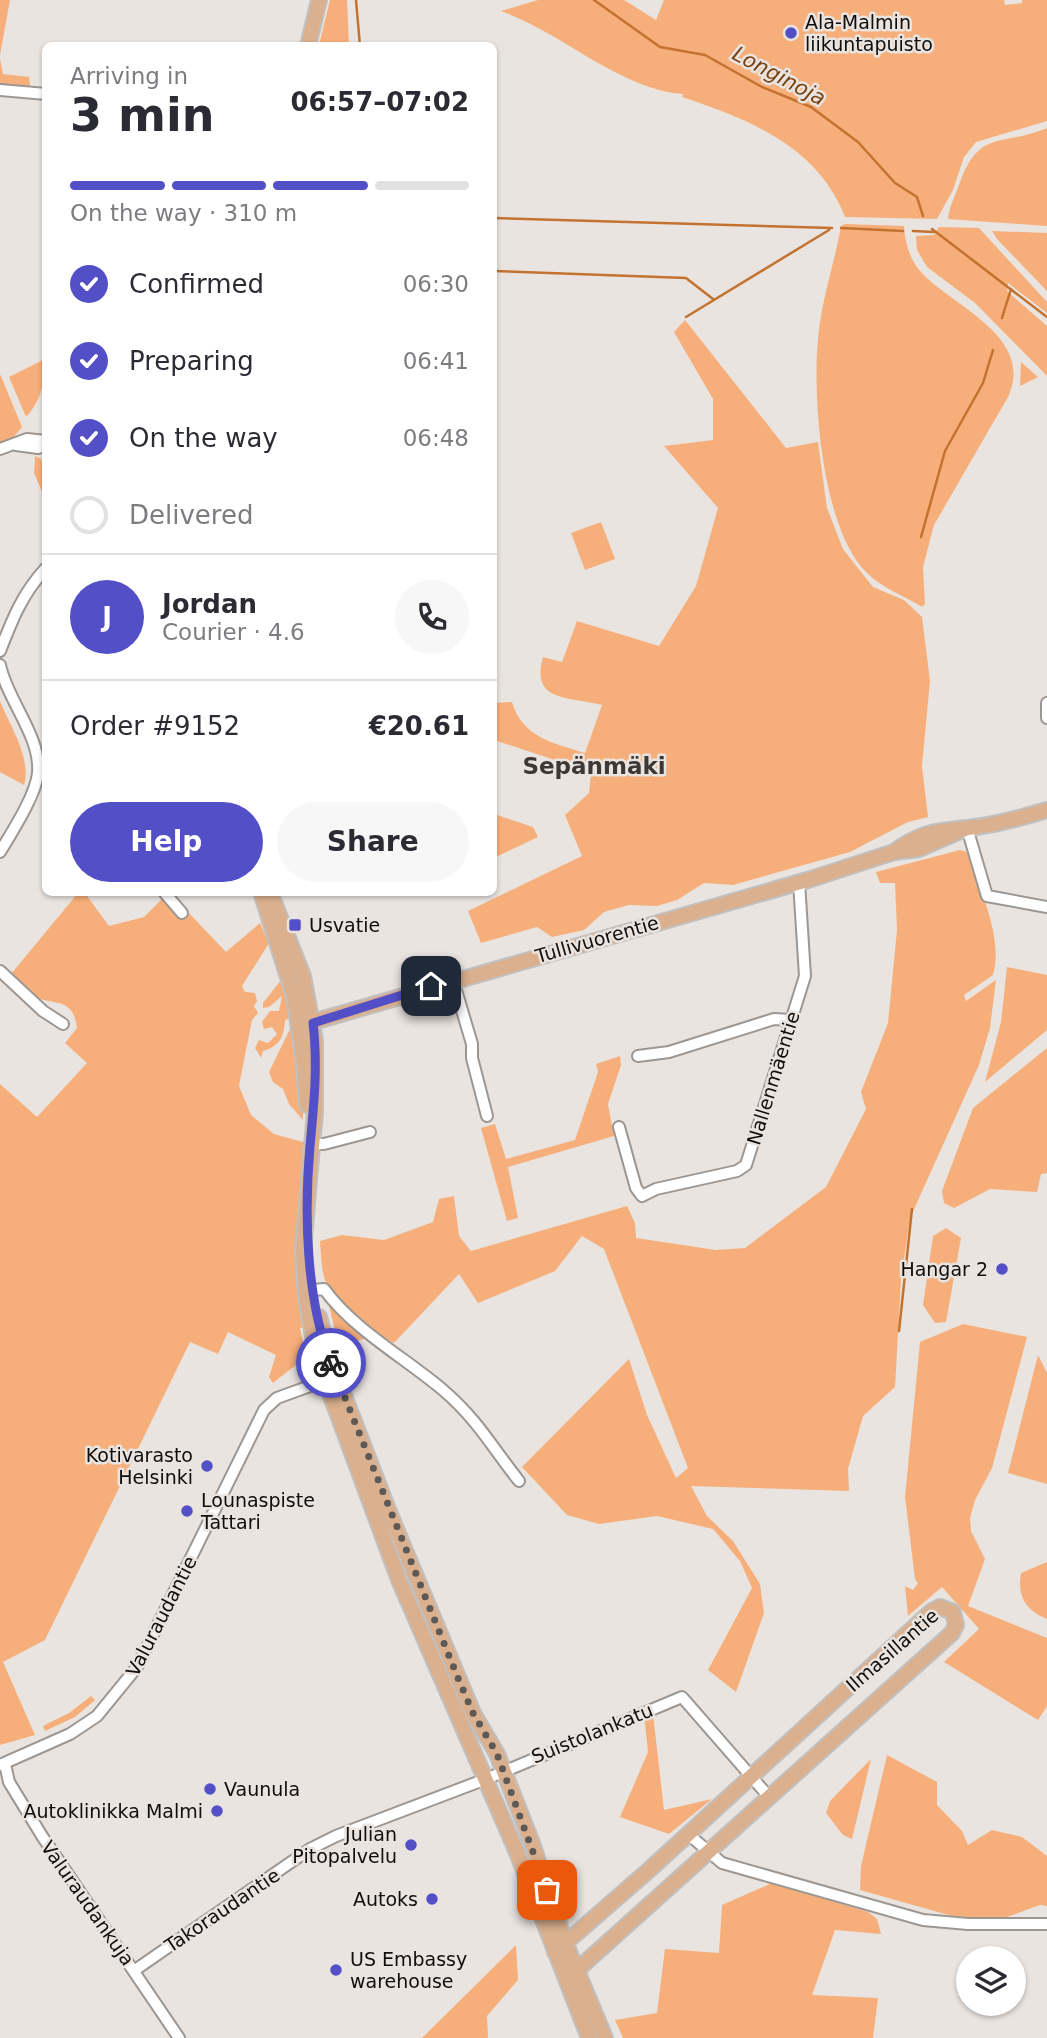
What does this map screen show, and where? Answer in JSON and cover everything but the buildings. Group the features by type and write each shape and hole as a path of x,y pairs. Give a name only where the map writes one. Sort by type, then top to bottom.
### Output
{"main road":[{"path":"309,42 319,0"},
{"name":"Tullivuorentie","path":"306,1024 453,979 799,882 894,852 919,849 967,828 1047,810"},
{"path":"262,896 306,1024"},
{"path":"272,896 297,956 306,1024 310,1144 303,1250 306,1298 330,1379 399,1580 572,1975 605,2038"},
{"path":"306,1226 330,1379 458,1678 503,1771 532,1843 560,1947"},
{"name":"Ilmasillantie","path":"560,1947 752,1777 932,1611 940,1607 953,1612 957,1620 952,1633 572,1975"},
{"path":"572,1975 589,2038"}],"street":[{"path":"0,90 42,94"},
{"path":"0,449 27,439 42,442"},
{"path":"0,651 14,613 29,587 42,572"},
{"path":"0,665 4,681 29,737 41,779 0,852"},
{"path":"1047,704 1047,718"},
{"path":"967,828 987,896 1047,906"},
{"name":"Nallenmäentie","path":"619,1127 636,1188 642,1196 656,1189 737,1171 746,1165 805,976 799,882"},
{"path":"167,896 182,913"},
{"path":"0,971 43,1012 63,1024"},
{"path":"453,979 472,1044 472,1058 486,1116"},
{"path":"638,1056 669,1052 774,1019 790,1020"},
{"path":"310,1144 333,1142 370,1132"},
{"path":"314,1290 324,1289 335,1303 363,1328 445,1392 485,1431 519,1480"},
{"name":"Valuraudantie","path":"3,1764 85,1725 121,1690 137,1667 264,1410 277,1398 330,1379"},
{"name":"Suistolankatu","path":"503,1771 682,1697 752,1777"},
{"name":"Valuraudankuja","path":"3,1764 9,1782 42,1836 180,2038"},
{"name":"Takoraudantie","path":"135,1970 323,1842 503,1771"},
{"path":"752,1777 770,1798"},
{"path":"688,1834 722,1863 923,1920 968,1924 1047,1924"}],"shaded area":[{"path":"0,0 10,0 0,55"},
{"path":"330,0 347,0 349,42 320,42"},
{"path":"538,0 624,0 656,20 664,0 1004,0 1005,5 1022,3 1022,0 1047,0 1047,121 976,142 964,157 953,190 937,219 845,217 818,172 778,139 732,115 682,97 683,94 636,82 501,11"},
{"path":"0,59 3,74 29,77 30,86 0,84"},
{"path":"1047,128 1047,226 948,219 960,182 976,153 994,142"},
{"path":"841,226 904,226 908,250 920,271 986,324 1001,340 1010,356 1014,376 1008,397 934,525 923,567 925,604 922,607 868,574 852,553 839,526 830,494 819,423 817,356 823,304"},
{"path":"939,227 979,228 1047,302 1047,313 1008,283 1007,291 1047,326 1047,376 975,303 927,267 917,250 916,236 934,235"},
{"path":"992,231 1047,233 1047,291 997,239"},
{"path":"685,320 786,448 818,442 827,508 843,549 873,587 904,600 922,617 930,681 922,766 928,817 908,822 850,852 733,885 704,883 677,900 657,906 629,905 604,912 584,930 552,937 537,927 481,943 468,911 582,856 565,815 589,793 591,772 497,741 497,703 512,702 523,723 540,737 585,753 602,705 565,698 547,690 542,683 540,672 543,657 562,662 577,621 659,646 696,586 718,508 664,446 713,440 713,399 674,332"},
{"path":"41,361 42,388 26,417 9,377"},
{"path":"1021,362 1038,377 1020,386"},
{"path":"0,374 22,427 12,439 0,443"},
{"path":"35,456 42,462 42,492 34,473"},
{"path":"601,522 615,559 585,570 571,533"},
{"path":"0,701 23,754 26,775 24,785 0,772"},
{"path":"497,815 533,827 538,837 497,857"},
{"path":"960,850 967,852 989,913 996,960 993,975 964,995 966,1001 996,980 990,1028 979,1065 910,1218 901,1280 895,1387 863,1416 848,1469 849,1491 691,1486 707,1516 733,1541 760,1584 764,1613 736,1692 708,1670 752,1588 740,1561 713,1529 657,1516 599,1524 567,1515 522,1467 629,1359 647,1415 676,1478 688,1468 604,1249 582,1236 555,1271 478,1303 459,1274 394,1343 363,1325 336,1300 324,1276 320,1241 342,1235 384,1240 433,1222 439,1199 454,1196 459,1236 471,1251 627,1206 635,1223 636,1238 716,1250 745,1248 826,1187 866,1109 861,1092 888,1023 897,930 895,883 880,883 876,872"},
{"path":"76,896 87,896 109,926 144,917 163,898 179,919 188,912 226,952 260,923 269,943 242,986 245,992 255,993 257,1001 254,1006 258,1013 252,1020 239,1086 251,1115 274,1134 303,1142 299,1229 308,1326 300,1328 306,1357 273,1383 269,1377 276,1355 228,1332 218,1354 190,1342 45,1640 3,1662 35,1735 0,1745 0,1084 37,1117 87,1063 65,1043 77,1028 71,1011 61,1004 31,995 11,974"},
{"path":"1007,967 1047,975 1047,1030 985,1082 1001,1022"},
{"path":"281,980 299,1038 303,1120 289,1104 283,1089 273,1082 269,1072 290,1029 289,1019 285,1020 280,1040 263,1051 261,1058 255,1048 259,1040 268,1043 277,1034 272,1027 264,1029 262,1022 270,1011 279,1011 282,996 269,1007 263,1008 263,1003"},
{"path":"1047,1048 1047,1173 1041,1174 1037,1192 990,1189 954,1208 944,1203 942,1191 973,1108"},
{"path":"620,1056 621,1065 608,1104 614,1136 508,1167 518,1218 507,1221 481,1128 495,1124 506,1159 575,1140 598,1072 596,1064"},
{"path":"946,1228 961,1238 946,1322 935,1323 923,1305 933,1236"},
{"path":"328,1301 367,1338 346,1344 338,1343"},
{"path":"963,1324 1027,1337 992,1468 975,1500 970,1518 971,1531 985,1559 968,1606 1047,1638 1047,1706 1038,1720 944,1662 979,1629 942,1587 908,1616 905,1586 913,1590 918,1583 915,1579 905,1497 920,1342"},
{"path":"1038,1355 1047,1373 1047,1484 1008,1473"},
{"path":"1047,1562 1047,1619 1028,1607 1020,1589 1020,1581 1021,1573"},
{"path":"91,1696 95,1700 75,1717 45,1731 43,1726 69,1713"},
{"path":"644,1713 653,1714 664,1810 712,1799 669,1834 620,1817 648,1752"},
{"path":"887,1755 937,1782 937,1805 962,1831 968,1845 992,1830 1022,1837 1047,1856 1047,1906 1040,1905 1002,1919 952,1916 860,1890 861,1866"},
{"path":"871,1759 852,1839 843,1835 826,1813 830,1801"},
{"path":"772,1883 868,1912 877,1919 881,1934 835,1930 812,1995 878,1998 873,2038 623,2038 615,2020 657,2013 665,1949 719,1953 722,1905"},
{"path":"516,1945 518,1980 487,2016 488,2038 422,2038"}],"waterway":[{"path":"356,0 360,42"},
{"name":"Longinoja","path":"594,0 660,47 705,55 762,87 811,107 858,142 895,183 917,197 923,216"},
{"path":"497,218 832,228"},
{"path":"841,228 903,231"},
{"name":"Longinoja","path":"932,229 1047,317"},
{"path":"686,317 829,230"},
{"path":"913,231 934,232"},
{"path":"497,271 686,278 713,299"},
{"path":"1002,318 1011,289"},
{"path":"921,537 945,451 983,383 993,350"},
{"path":"899,1331 912,1209"}],"way so far":[{"path":"331,1363 458,1678 473,1713 497,1754 532,1843 547,1890"}],"place":[{"name":"Ala-Malmin liikuntapuisto","path":"791,33"},
{"name":"Usvatie","path":"295,925"},
{"name":"Hangar 2","path":"1002,1269"},
{"name":"Kotivarasto Helsinki","path":"207,1466"},
{"name":"Lounaspiste Tattari","path":"187,1511"},
{"name":"Vaunula","path":"210,1789"},
{"name":"Autoklinikka Malmi","path":"217,1811"},
{"name":"Julian Pitopalvelu","path":"411,1845"},
{"name":"Autoks","path":"432,1899"},
{"name":"US Embassy warehouse","path":"336,1970"}],"district":[{"name":"Sepänmäki","path":"594,766"}],"route":[{"path":"331,1363 314,1290 311,1249 306,1226 317,1076 313,1023 431,986"}]}
